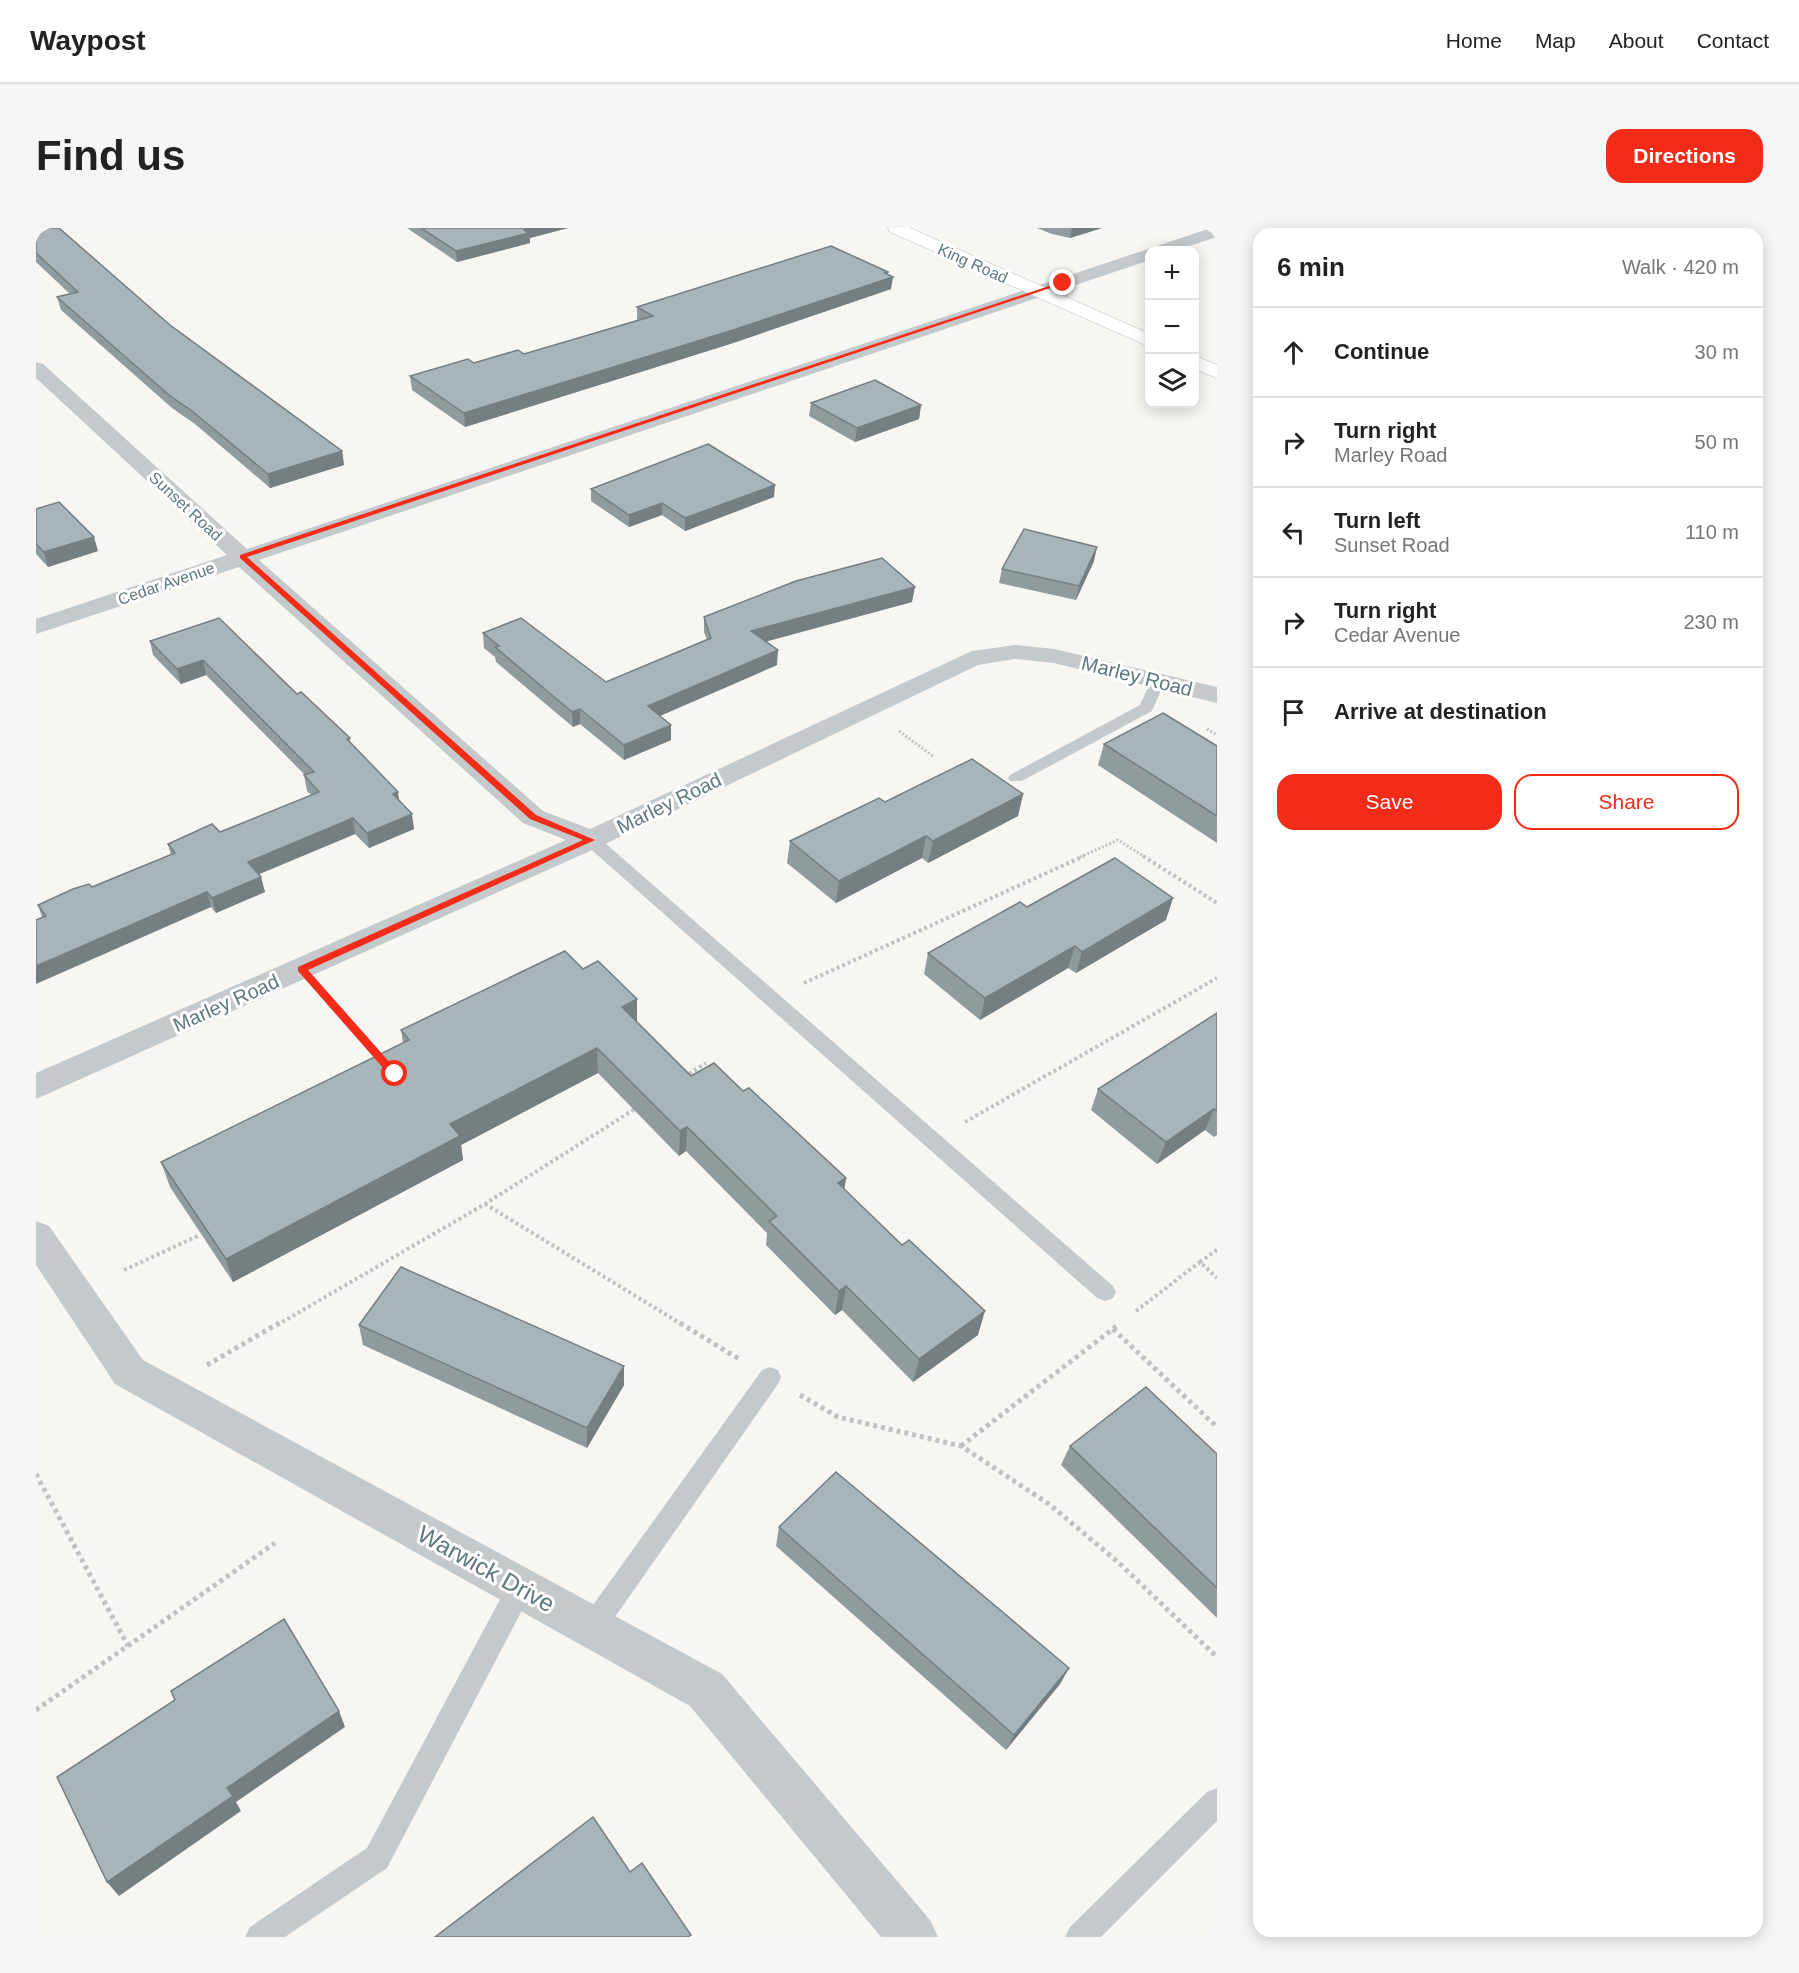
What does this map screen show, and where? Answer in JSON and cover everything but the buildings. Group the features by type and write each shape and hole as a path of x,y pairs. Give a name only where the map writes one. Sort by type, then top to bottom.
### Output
{"main road":[{"name":"King Road","path":"896,228 1145,339"},
{"path":"1199,364 1217,372"}],"street":[{"path":"1173,246 1217,232"},
{"name":"Cedar Avenue","path":"36,627 1145,255"},
{"name":"Sunset Road","path":"36,368 242,557 533,817 591,840"},
{"name":"Marley Road","path":"36,1087 591,840 972,658 1015,652 1054,656 1217,695"},
{"name":"Warwick Drive","path":"36,1237 129,1372 706,1690 913,1937"}],"lane":[{"path":"1016,778 1147,708 1158,681"},
{"path":"591,840 1105,1292"},
{"path":"592,1628 770,1377"},
{"path":"260,1937 376,1858 520,1588"},
{"path":"1080,1937 1217,1802"}],"path":[{"path":"898,730 934,757"},
{"path":"771,999 1118,840 1217,903"},
{"path":"302,969 387,1066"},
{"path":"932,1141 1217,978"},
{"path":"676,1082 706,1063"},
{"path":"163,1390 485,1204 646,1101"},
{"path":"485,1204 838,1417 961,1446 1049,1504 1119,1563 1217,1657"},
{"path":"124,1270 200,1235"},
{"path":"1130,1316 1217,1250"},
{"path":"1200,1262 1217,1278"},
{"path":"961,1446 1122,1323"},
{"path":"1113,1329 1217,1427"},
{"path":"36,1474 128,1646"},
{"path":"36,1710 275,1543"}],"route":[{"path":"395,1074 302,969 591,840 533,817 242,557 1063,283"}]}
